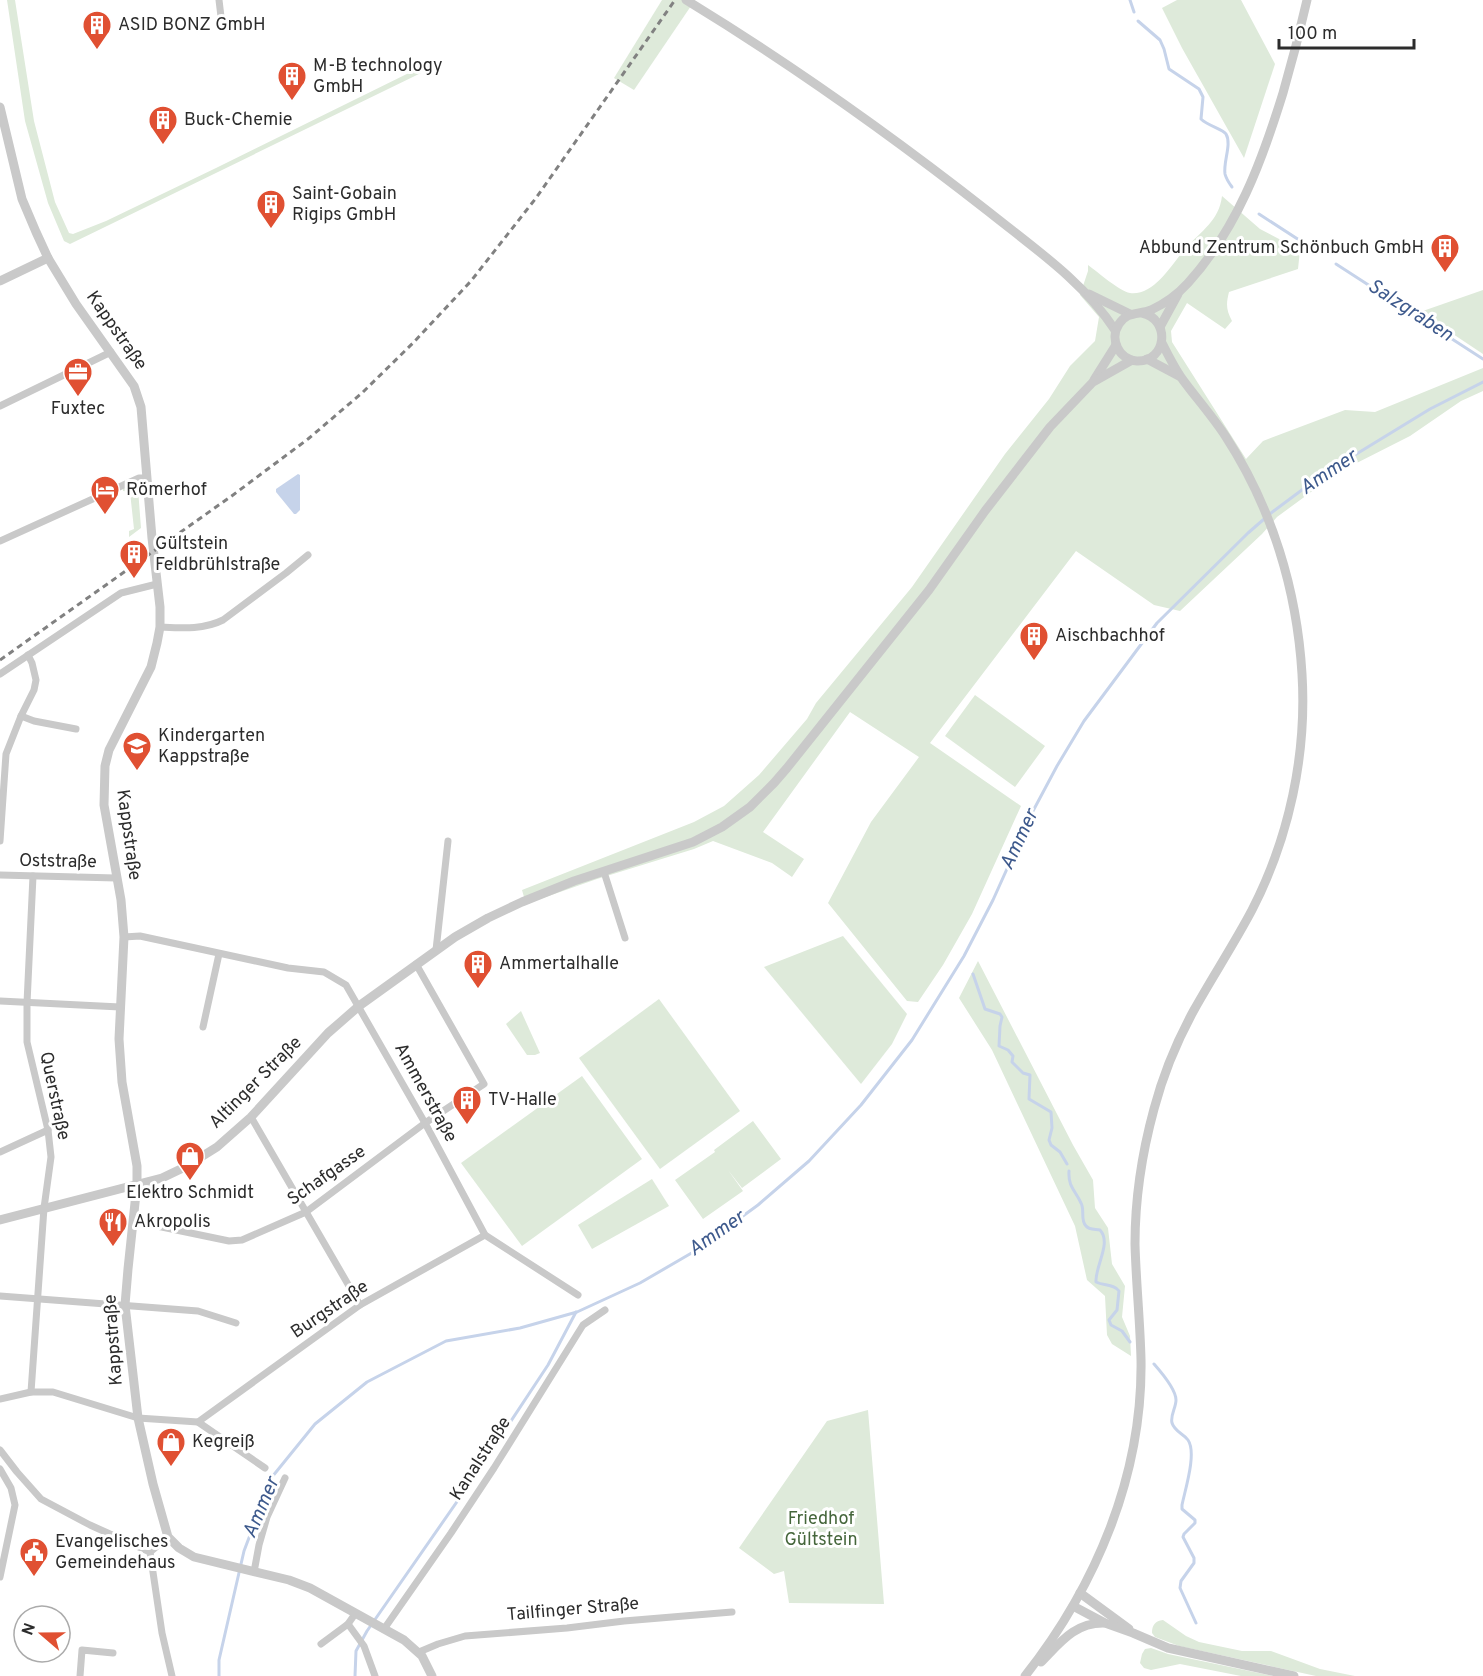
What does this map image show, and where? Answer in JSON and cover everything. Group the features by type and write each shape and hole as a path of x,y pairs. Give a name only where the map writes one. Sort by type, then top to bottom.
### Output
{"street":[{"path":"219,0 222,25"},
{"path":"686,0 776,57 905,148 996,218 1087,293 1115,330 1116,345 1124,356 1132,360 1147,359 1155,354 1162,343"},
{"path":"1160,327 1178,293 1202,267 1235,217 1254,178 1297,43 1307,0"},
{"name":"Kappstraße","path":"0,107 22,199 48,258 76,304 134,386 141,407 160,627 151,667 109,750 105,766 104,805 121,900 124,937 119,1039 122,1082 137,1166 125,1305 138,1418 168,1537"},
{"path":"0,281 48,258"},
{"path":"1087,293 1130,314"},
{"path":"1115,330 1122,319 1130,314 1150,310 1178,293"},
{"path":"1025,1676 1073,1606 1099,1556 1128,1472 1135,1440 1141,1358 1136,1217 1142,1161 1153,1112 1180,1037 1265,882 1282,834 1297,772 1301,740 1303,706 1299,643 1292,595 1272,529 1259,496 1225,435 1181,378 1162,343 1160,327 1153,318 1142,313"},
{"path":"1093,382 1116,345"},
{"path":"0,406 111,352"},
{"path":"1147,359 1181,378"},
{"path":"1093,382 1132,360"},
{"name":"Altinger Straße","path":"0,1220 162,1178 185,1167 217,1147 251,1117 328,1033 359,1006 436,950 474,926 522,902 574,881 675,849 708,834 736,817 761,796 787,768 929,590 1026,455 1057,418 1093,382"},
{"path":"0,541 139,478 147,478"},
{"path":"160,627 199,627 223,620 308,555"},
{"path":"0,674 121,593 157,584"},
{"path":"0,841 6,754 34,690 36,680 28,655"},
{"path":"21,716 34,721 76,729"},
{"path":"436,950 448,842"},
{"path":"604,872 625,938"},
{"name":"Oststraße","path":"0,875 116,878"},
{"name":"Querstraße","path":"31,1392 44,1208 51,1157 48,1130 27,1042 33,876"},
{"name":"Ammerstraße","path":"124,937 140,936 288,968 324,972 346,985 485,1234 578,1295"},
{"path":"204,1027 219,954"},
{"name":"Schafgasse","path":"133,1221 229,1241 242,1240 306,1212 425,1124 484,1084 416,964"},
{"path":"0,1001 120,1007"},
{"path":"251,1117 360,1305"},
{"path":"0,1152 48,1130"},
{"name":"Burgstraße","path":"198,1422 360,1305 485,1234"},
{"path":"0,1296 198,1311 236,1323"},
{"name":"Kanalstraße","path":"376,1625 451,1533 495,1468 583,1325 605,1310"},
{"path":"0,1399 31,1392 53,1392 138,1418 198,1422 265,1468"},
{"path":"0,1450 41,1499 90,1525 150,1552"},
{"path":"0,1469 11,1488 15,1505 0,1577"},
{"path":"252,1571 267,1517 285,1478"},
{"path":"150,1552 168,1537 178,1548 194,1557 289,1580 310,1588 404,1640 419,1652 430,1668 432,1676"},
{"path":"150,1552 162,1634 172,1676"},
{"path":"1080,1593 1133,1633"},
{"path":"1073,1606 1105,1623 1178,1651 1294,1676"},
{"name":"Tailfinger Straße","path":"419,1652 465,1636 732,1612"},
{"path":"321,1644 348,1624 355,1614"},
{"path":"1025,1676 1078,1628 1090,1623 1105,1623"},
{"path":"348,1624 364,1646 375,1676"},
{"path":"80,1676 82,1650 113,1653"}],"green space":[{"path":"7,0 15,0 34,121 55,202 69,233 73,234 106,221 421,67 421,73 70,244 64,241 48,203 25,121"},
{"path":"662,0 695,0 634,90 614,78"},
{"path":"1177,0 1241,0 1275,64 1244,158 1162,8"},
{"path":"1222,196 1260,229 1300,250 1298,269 1229,292 1227,307 1232,321 1225,329 1187,303 1171,331 1172,342 1246,459 1263,441 1345,410 1375,412 1483,368 1483,391 1461,401 1410,436 1337,473 1277,517 1180,611 1154,605 1076,551 930,743 1021,806 972,914 943,965 918,1002 907,1001 828,903 871,822 919,757 850,712 763,832 804,859 792,877 772,863 713,841 526,904 522,890 694,822 724,806 759,775 807,719 816,703 912,587 1005,454 1049,399 1070,366 1095,341 1099,317 1080,295 1088,265 1125,292 1139,293 1147,289 1162,277 1213,219"},
{"path":"1483,290 1483,354 1420,312"},
{"path":"123,488 138,489 141,528 129,537 129,531 134,529 130,492 123,491"},
{"path":"975,695 1045,746 1015,787 945,736"},
{"path":"843,936 907,1014 892,1044 861,1084 764,967"},
{"path":"978,961 1093,1180 1095,1208 1108,1228 1112,1264 1125,1286 1122,1317 1130,1336 1131,1356 1112,1344 1107,1335 1105,1296 1087,1280 1075,1226 992,1050 959,998"},
{"path":"659,999 740,1111 660,1169 579,1058"},
{"path":"521,1011 540,1053 535,1055 527,1055 506,1024"},
{"path":"582,1076 642,1159 522,1246 461,1163"},
{"path":"753,1121 781,1159 742,1188 728,1170 743,1191 703,1219 675,1180"},
{"path":"652,1179 669,1206 592,1249 578,1225"},
{"name":"Friedhof Gültstein","path":"868,1410 884,1604 789,1603 784,1571 774,1574 739,1548 827,1421"},
{"path":"1163,1620 1199,1642 1242,1651 1271,1651 1320,1669 1355,1676 1316,1676 1179,1646 1155,1637 1152,1633 1154,1624"},
{"path":"1151,1648 1168,1654 1273,1676 1241,1676 1180,1664 1151,1670 1144,1668 1140,1663 1145,1649"}],"water":[{"path":"298,474 300,475 300,510 294,514 276,489"}],"waterway":[{"name":"Salzgraben","path":"1130,0 1134,12"},
{"name":"Salzgraben","path":"1138,21 1160,40 1169,69 1199,89 1203,97 1201,119 1226,134 1228,143 1225,174 1232,187"},
{"name":"Salzgraben","path":"1259,214 1313,249"},
{"name":"Salzgraben","path":"1336,264 1483,359"},
{"name":"Ammer","path":"219,1676 219,1660 244,1551 272,1477 315,1424 367,1382 446,1341 520,1328 577,1312 640,1283 695,1251 758,1205 809,1161 861,1105 912,1040 964,956 1057,766 1084,721 1157,623 1248,533 1322,475 1430,409 1483,382"},
{"path":"973,974 985,1009 1000,1014 1002,1017 999,1046 1008,1050 1013,1056 1012,1062 1023,1073 1030,1075 1029,1099 1051,1112 1052,1128 1049,1140 1067,1164"},
{"path":"1069,1171 1071,1185 1082,1206 1084,1224 1089,1228 1100,1230 1103,1235 1104,1248 1096,1282 1114,1287 1119,1291 1117,1310 1109,1320 1111,1325 1122,1331 1130,1342"},
{"name":"Ammer","path":"355,1676 356,1651 367,1631 470,1483 548,1365 576,1312"},
{"path":"1154,1364 1174,1391 1176,1403 1172,1417 1173,1426 1188,1440 1190,1446 1191,1462 1182,1509 1195,1520 1183,1537 1194,1558 1194,1563 1181,1581 1180,1588 1196,1623"}],"railway":[{"path":"0,660 233,495 308,439 362,393 471,281 536,198 675,0"}],"place":[{"name":"ASID BONZ GmbH","path":"97,50"},
{"name":"M-B technology GmbH","path":"292,102"},
{"name":"Buck-Chemie","path":"163,146"},
{"name":"Saint-Gobain Rigips GmbH","path":"271,230"},
{"name":"Abbund Zentrum Schönbuch GmbH","path":"1445,274"},
{"name":"Fuxtec","path":"78,398"},
{"name":"Römerhof","path":"105,516"},
{"name":"Gültstein Feldbrühlstraße","path":"134,580"},
{"name":"Aischbachhof","path":"1034,662"},
{"name":"Kindergarten Kappstraße","path":"137,772"},
{"name":"Ammertalhalle","path":"478,990"},
{"name":"TV-Halle","path":"467,1126"},
{"name":"Elektro Schmidt","path":"190,1182"},
{"name":"Akropolis","path":"113,1248"},
{"name":"Kegreiß","path":"171,1468"},
{"name":"Evangelisches Gemeindehaus","path":"34,1578"}]}
